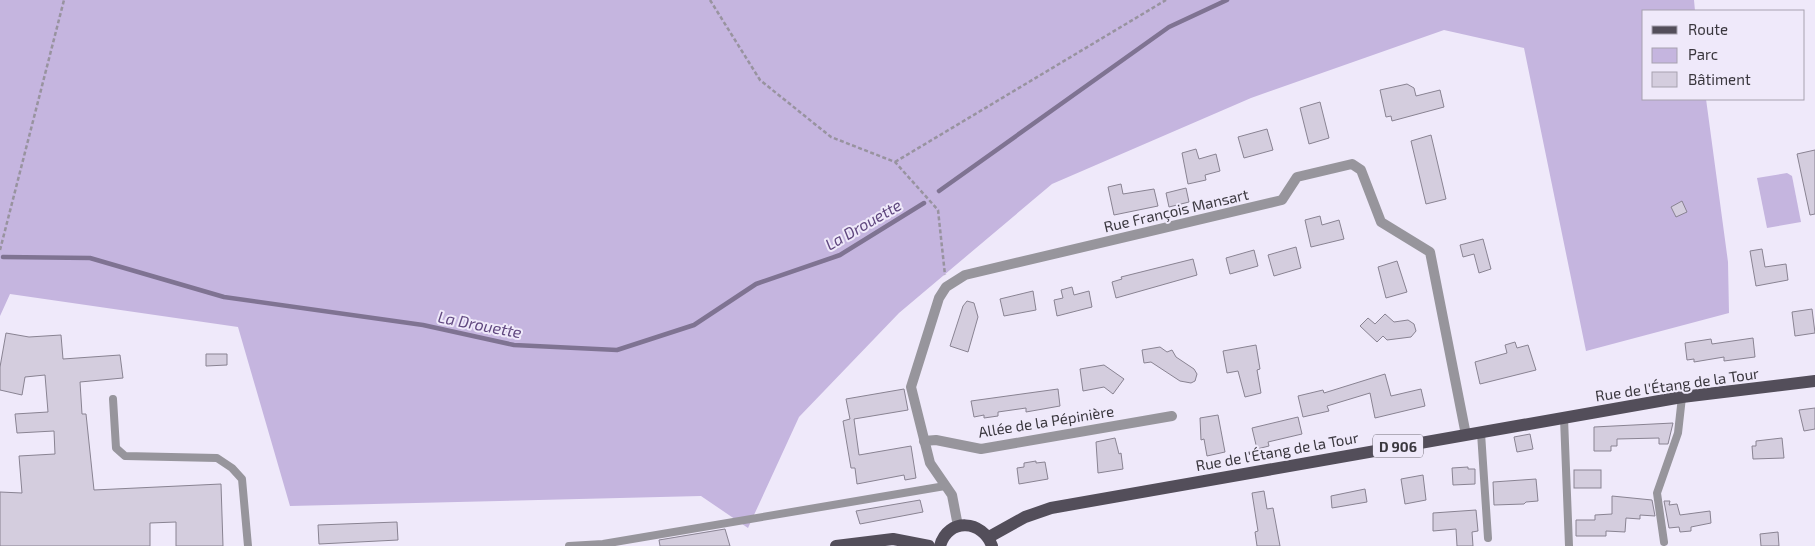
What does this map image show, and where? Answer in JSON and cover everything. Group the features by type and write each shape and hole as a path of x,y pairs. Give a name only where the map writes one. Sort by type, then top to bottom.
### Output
{"main road":[{"name":"Rue de l'Étang de la Tour","path":"990,542 1025,516 1051,508 1682,397 1815,381"},
{"path":"940,546 945,534 958,526 975,526 990,542"},
{"path":"836,546 892,539 929,546"}],"street":[{"name":"Rue François Mansart","path":"946,287 965,275 1282,200 1297,177 1352,164 1361,170 1381,222 1430,252 1466,435"},
{"path":"946,287 939,298 911,387 930,463 952,495 958,526"},
{"name":"Allée de la Pépinière","path":"924,441 936,440 981,449 1172,416"}],"lane":[{"path":"1664,542 1657,493 1678,433 1682,397"},
{"path":"113,399 116,448 125,456 217,458 232,468 242,479 248,546"},
{"path":"1564,418 1569,546"},
{"path":"1481,433 1488,538"},
{"path":"569,546 603,544 945,486"}],"path":[{"path":"0,250 64,0"},
{"path":"710,0 760,80 831,137 895,162 938,210 946,287"},
{"path":"895,162 1166,0"}],"green space":[{"path":"0,0 1694,0 1695,10 1642,10 1642,100 1706,100 1728,262 1729,313 1586,351 1524,48 1444,30 1251,98 1052,184 899,313 799,417 748,528 701,496 290,506 238,327 10,294 0,316"},
{"path":"1787,173 1792,176 1801,222 1767,228 1757,178"}],"building":[{"path":"1407,84 1414,88 1416,96 1440,90 1444,107 1392,121 1391,116 1386,117 1380,90"},
{"path":"1320,102 1329,138 1309,144 1300,108"},
{"path":"1267,129 1273,150 1244,158 1238,137"},
{"path":"1431,135 1446,199 1426,204 1411,141"},
{"path":"1196,149 1199,159 1216,154 1220,171 1205,175 1206,180 1188,184 1182,153"},
{"path":"1815,150 1815,214 1810,215 1797,154"},
{"path":"1121,184 1123,194 1154,189 1158,206 1114,215 1108,187"},
{"path":"1186,188 1189,202 1169,207 1166,193"},
{"path":"1682,201 1687,212 1676,217 1671,207"},
{"path":"1320,216 1322,225 1339,220 1344,239 1311,247 1305,220"},
{"path":"1483,239 1491,269 1479,273 1474,254 1463,257 1460,245"},
{"path":"1296,247 1301,268 1274,276 1268,255"},
{"path":"1762,249 1765,267 1786,264 1788,280 1756,286 1750,251"},
{"path":"1254,250 1258,266 1230,274 1226,258"},
{"path":"1193,259 1197,275 1116,298 1112,282 1122,279 1121,277"},
{"path":"1397,261 1407,292 1386,298 1378,267"},
{"path":"1072,287 1074,295 1089,291 1092,307 1057,316 1054,300 1063,298 1061,290"},
{"path":"1033,291 1036,310 1004,316 1000,299"},
{"path":"967,301 974,303 978,317 968,352 950,346 963,306"},
{"path":"1812,309 1815,333 1795,336 1792,312"},
{"path":"1385,314 1394,322 1408,320 1414,324 1416,331 1411,337 1387,340 1383,336 1377,342 1360,326 1368,318 1375,324"},
{"path":"6,333 29,337 61,335 63,359 120,355 123,378 80,382 82,414 86,414 94,490 221,484 223,546 176,546 176,522 150,523 150,546 0,546 0,492 22,493 19,456 55,454 54,431 17,433 15,414 48,412 45,375 25,377 22,395 0,390 0,367"},
{"path":"1753,338 1755,357 1724,361 1724,357 1694,362 1694,359 1687,360 1685,343 1711,339 1712,344"},
{"path":"1515,342 1517,348 1528,345 1536,370 1480,384 1475,362 1507,353 1505,345"},
{"path":"1256,345 1260,369 1257,370 1261,393 1245,397 1238,371 1227,373 1223,351"},
{"path":"1160,347 1167,352 1172,350 1176,357 1194,369 1197,374 1195,381 1191,383 1180,381 1151,362 1144,363 1142,350"},
{"path":"206,354 227,354 227,365 206,366"},
{"path":"1104,365 1124,379 1113,394 1104,387 1083,391 1080,369"},
{"path":"1385,374 1391,396 1421,389 1425,406 1375,418 1370,393 1327,406 1329,411 1303,417 1298,396 1323,390 1324,393"},
{"path":"904,389 908,410 854,419 859,455 911,446 916,478 905,480 904,475 857,484 855,468 851,468 843,421 850,419 846,399"},
{"path":"1058,389 1060,406 1026,412 1026,408 998,412 998,416 984,418 984,415 974,417 971,401"},
{"path":"1815,408 1815,429 1804,431 1799,410"},
{"path":"1218,415 1225,452 1207,456 1204,439 1201,440 1200,418"},
{"path":"1298,417 1302,434 1268,442 1269,446 1257,449 1252,428"},
{"path":"1673,423 1668,444 1659,444 1659,438 1617,439 1617,446 1611,446 1611,451 1594,451 1594,427"},
{"path":"1530,434 1533,449 1517,452 1514,437"},
{"path":"1115,438 1119,454 1121,453 1123,469 1098,473 1096,442"},
{"path":"1782,438 1784,458 1753,459 1752,446 1756,446 1756,441"},
{"path":"1036,461 1036,463 1045,462 1048,479 1019,484 1017,468 1024,467 1024,463"},
{"path":"1468,467 1468,469 1475,469 1475,484 1453,485 1452,468"},
{"path":"1574,470 1601,470 1601,488 1574,488"},
{"path":"1423,475 1426,500 1405,504 1401,479"},
{"path":"1536,479 1538,501 1526,502 1524,504 1494,505 1493,482"},
{"path":"1365,489 1367,502 1332,508 1331,496"},
{"path":"1264,491 1267,509 1273,508 1280,546 1257,546 1255,532 1258,531 1252,493"},
{"path":"1612,496 1652,500 1655,516 1640,515 1640,519 1626,518 1625,532 1606,531 1606,536 1576,536 1576,520 1595,520 1595,515 1612,514"},
{"path":"920,500 923,512 860,524 856,511"},
{"path":"1664,501 1670,501 1669,505 1677,504 1680,515 1710,511 1711,523 1691,527 1691,531 1680,532 1679,527 1669,528"},
{"path":"1476,510 1478,531 1472,532 1473,546 1457,546 1456,529 1433,531 1433,513"},
{"path":"397,522 398,540 319,544 318,525"},
{"path":"725,529 730,546 660,546 659,540"},
{"path":"1778,532 1779,546 1761,546 1760,534"}],"waterway":[{"name":"La Drouette","path":"939,191 1169,27 1227,0"},
{"name":"La Drouette","path":"3,257 90,258 224,297 423,325 514,345 617,350 694,325 756,284 840,255 924,203"}]}
